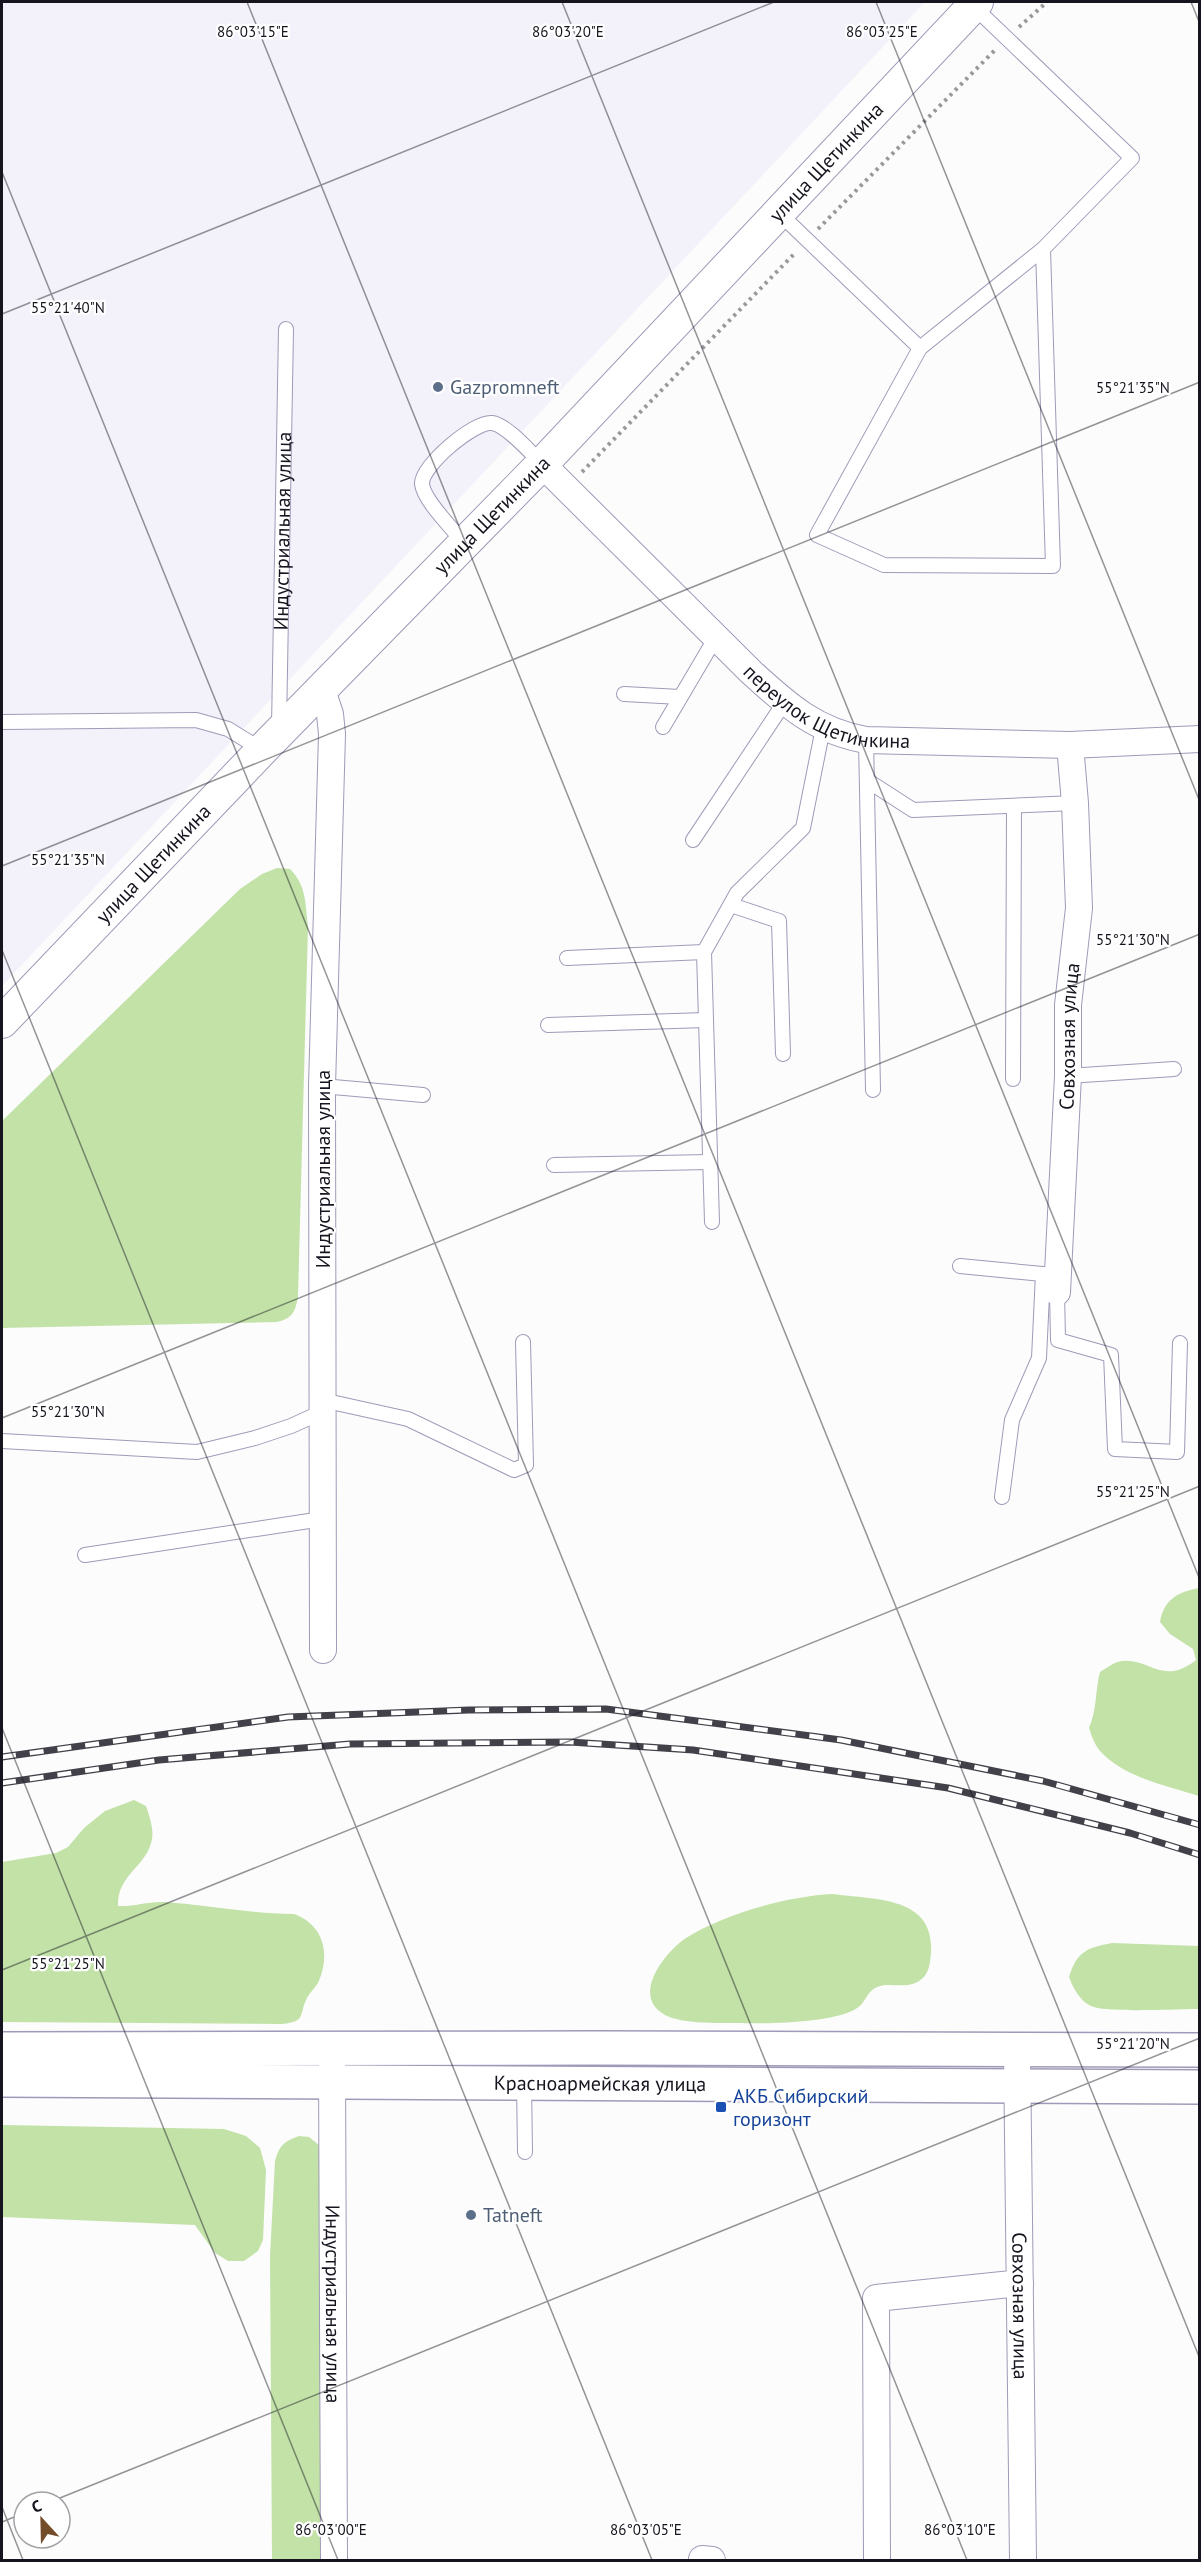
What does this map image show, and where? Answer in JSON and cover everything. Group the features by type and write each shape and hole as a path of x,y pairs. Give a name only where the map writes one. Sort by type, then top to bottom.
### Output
{"main road":[{"name":"Красноармейская улица","path":"2,2049 1200,2050"},
{"name":"Красноармейская улица","path":"2,2080 1200,2087"}],"street":[{"name":"улица Щетинкина","path":"2,1022 271,741 542,464 975,4"},
{"name":"переулок Щетинкина","path":"542,464 784,703 823,728 843,736 866,740 1070,745 1200,739"},
{"name":"Индустриальная улица","path":"322,690 330,714 332,734 322,1086 323,1650"},
{"name":"Совхозная улица","path":"1053,1280 1068,1076 1068,1005 1078,908 1075,803 1070,745"},
{"name":"Индустриальная улица","path":"332,2049 334,2560"},
{"name":"Совхозная улица","path":"1017,2051 1023,2560"},
{"path":"877,2560 876,2298 1020,2283"}],"lane":[{"path":"975,4 1132,158 1043,249 920,348 817,536 884,565 1053,566 1043,249"},
{"path":"778,212 920,348"},
{"name":"Индустриальная улица","path":"271,741 286,329"},
{"path":"465,544 430,501 422,486 423,474 432,463 474,428 492,423 506,429 542,464"},
{"path":"663,727 716,637"},
{"path":"624,694 680,697"},
{"path":"693,840 784,703"},
{"path":"2,722 196,720 212,722 271,741"},
{"path":"712,1222 704,952 737,893 803,828 823,728"},
{"path":"866,740 873,1090"},
{"path":"868,781 913,810 1075,803"},
{"path":"1013,1079 1014,807"},
{"path":"731,905 779,921 783,1054"},
{"path":"567,958 704,952"},
{"path":"548,1025 706,1020"},
{"path":"1068,1076 1174,1069"},
{"path":"322,1086 423,1095"},
{"path":"554,1165 710,1162"},
{"path":"960,1266 1053,1280"},
{"path":"1053,1280 1058,1340 1111,1355 1114,1449 1177,1452 1180,1343"},
{"path":"1002,1497 1012,1420 1039,1358 1053,1280"},
{"path":"2,1441 197,1452 255,1438 291,1426 322,1406 408,1419 514,1470 526,1465 523,1342"},
{"path":"85,1555 322,1519"},
{"path":"524,2083 525,2152"}],"shaded area":[{"path":"2,2 925,2 2,986"}],"green space":[{"path":"277,868 290,869 300,882 308,926 298,1297 292,1314 287,1319 277,1322 2,1328 2,1121 240,889 262,874"},
{"path":"1200,1588 1199,1796 1148,1780 1123,1769 1100,1750 1089,1728 1100,1672 1117,1662 1128,1661 1164,1671 1173,1671 1184,1668 1196,1660 1193,1649 1170,1634 1160,1622 1165,1608 1173,1598 1178,1594"},
{"path":"134,1800 146,1806 152,1827 152,1839 144,1857 122,1886 118,1906 164,1902 262,1913 294,1914 304,1919 318,1933 324,1951 324,1962 318,1983 307,1998 299,2019 282,2024 2,2022 2,1862 56,1853 68,1847 84,1828 105,1811"},
{"path":"833,1894 883,1900 912,1910 923,1920 930,1934 931,1953 925,1976 914,1984 885,1985 875,1988 861,2005 843,2014 797,2022 681,2020 665,2015 655,2007 651,1997 654,1975 669,1953 686,1938 719,1921 777,1902"},
{"path":"1112,1943 1199,1946 1199,2009 1111,2009 1091,2006 1083,2001 1069,1977 1072,1968 1084,1952"},
{"path":"2,2125 224,2129 246,2136 260,2148 266,2170 263,2240 258,2251 244,2261 228,2261 215,2253 195,2225 2,2217"},
{"path":"299,2136 309,2137 320,2146 324,2253 321,2560 272,2560 270,2256 275,2161 283,2145"}],"railway":[{"path":"2,1757 288,1717 469,1710 606,1709 841,1740 1043,1781 1200,1825"},
{"path":"2,1783 159,1760 350,1744 570,1742 693,1750 948,1788 1130,1833 1200,1855"}],"place":[{"name":"Gazpromneft","path":"438,387"},
{"name":"АКБ Сибирский горизонт","path":"721,2107"},
{"name":"Tatneft","path":"471,2215"}]}
